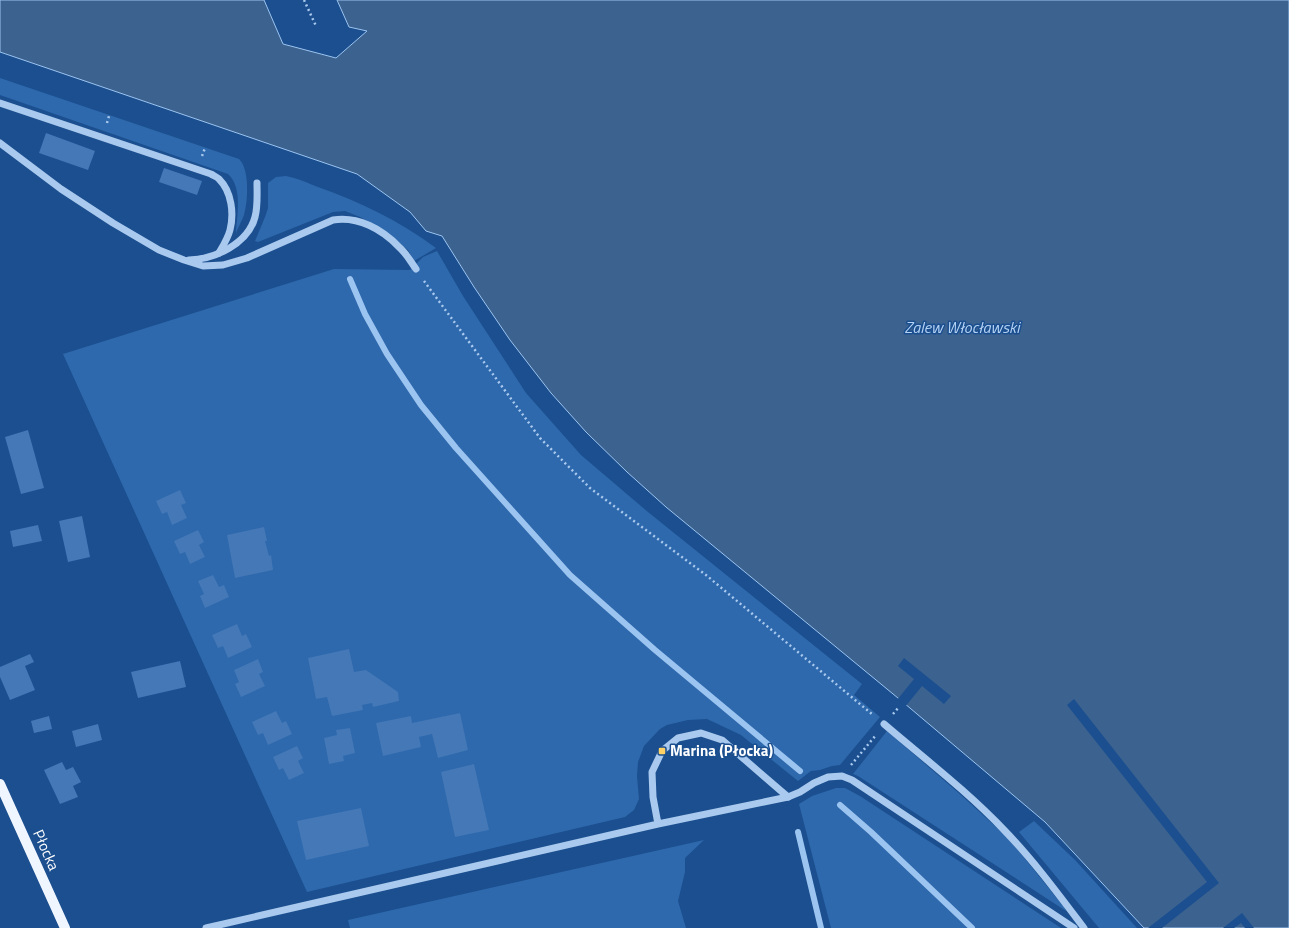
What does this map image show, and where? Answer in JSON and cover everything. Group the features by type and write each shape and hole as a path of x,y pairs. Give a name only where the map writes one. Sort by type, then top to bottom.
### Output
{"main road":[{"name":"Płocka","path":"0,784 65,928"}],"lane":[{"path":"0,103 211,174 219,179 230,199 232,214 230,232 219,253"},
{"path":"0,143 61,189 113,223 159,250 203,266 223,265 247,258 333,220 343,219 356,220 389,237 401,248 416,269"},
{"path":"184,260 197,260 219,253 241,240 251,227 255,217 257,205 257,183"},
{"path":"884,724 970,796 1005,831 1029,857 1084,928"},
{"path":"658,824 653,797 652,772 662,751 678,738 701,733 722,740 788,797"},
{"path":"206,928 658,824 788,797 800,792 814,783 828,778 842,776 852,780 1074,928"}],"path":[{"path":"304,0 316,26"},
{"path":"416,269 540,438 590,488 706,575 884,724 842,776"}],"shaded area":[{"path":"0,78 239,159 245,170 247,194 244,215 236,233 238,210 237,194 233,180 228,174 0,95"},
{"path":"286,176 334,193 379,213 408,229 436,248 414,261 408,250 386,231 345,211 333,212 258,242 255,241 268,208 268,183 276,177"},
{"path":"437,251 463,296 526,393 581,455 648,512 862,684 854,695 880,717 840,765 811,771 798,781 741,735 707,719 688,720 667,725 660,729 644,746 638,762 637,776 639,799 634,810 625,817 307,892 63,354 334,269 410,270 423,257"},
{"path":"887,731 1009,839 1066,911 853,774"},
{"path":"836,788 845,788 860,796 1061,928 831,928 799,804 812,796"},
{"path":"1034,821 1075,860 1137,928 1099,928 1019,832"},
{"path":"704,840 685,858 685,872 678,901 686,928 350,928 348,920"}],"water":[{"name":"Zalew Włocławski","path":"0,0 264,0 283,44 336,58 367,31 349,27 337,0 1289,0 1289,928 1144,928 1045,822 904,703 666,507 586,432 551,393 510,340 442,236 426,231 410,212 357,174 0,52"}],"pier":[{"path":"904,658 951,696 944,704 922,686 905,707 897,700 914,679 898,666"},
{"path":"1074,699 1219,883 1162,928 1148,928 1207,882 1067,705"},
{"path":"1242,913 1254,928 1245,928 1241,923 1234,928 1223,928"}],"building":[{"path":"46,133 95,151 88,170 39,153"},
{"path":"164,168 202,181 197,195 159,182"},
{"path":"28,430 44,488 21,494 5,437"},
{"path":"180,490 186,503 181,505 187,518 172,525 167,512 162,514 156,501"},
{"path":"82,516 90,557 68,562 59,521"},
{"path":"38,525 42,541 13,547 10,531"},
{"path":"264,527 267,541 265,541 269,556 271,555 273,570 235,578 227,535"},
{"path":"198,530 204,542 199,545 205,557 190,564 185,552 180,554 174,541"},
{"path":"213,575 219,587 224,585 229,597 205,608 200,596 204,594 198,581"},
{"path":"237,624 242,636 246,634 252,647 228,658 223,646 218,648 212,635"},
{"path":"349,649 354,672 366,670 398,692 399,701 373,707 372,703 362,705 363,710 332,716 327,697 316,699 308,658"},
{"path":"30,654 34,662 25,666 35,690 10,700 0,677 0,667"},
{"path":"258,659 263,672 259,674 265,686 241,697 235,684 239,682 234,670"},
{"path":"180,661 186,687 138,698 131,672"},
{"path":"276,711 282,723 286,721 292,734 268,745 263,733 258,735 252,722"},
{"path":"460,713 468,750 438,758 432,734 419,737 421,747 383,756 376,723 411,716 412,723"},
{"path":"49,716 52,729 34,733 31,721"},
{"path":"98,724 102,740 76,747 72,731"},
{"path":"350,728 355,753 343,756 344,761 329,764 324,738 337,735 336,730"},
{"path":"297,746 303,758 298,761 304,773 289,780 283,768 279,770 273,757"},
{"path":"62,762 66,770 73,767 81,782 73,786 78,797 60,804 44,770"},
{"path":"474,764 489,830 455,837 441,772"},
{"path":"361,808 369,846 306,860 297,821"}],"waterway":[{"path":"350,279 365,314 387,354 421,405 456,448 570,575 655,650 800,771"},
{"path":"840,805 871,832 972,928"},
{"path":"798,832 821,928"}],"place":[{"name":"Marina (Płocka)","path":"662,751"}]}
